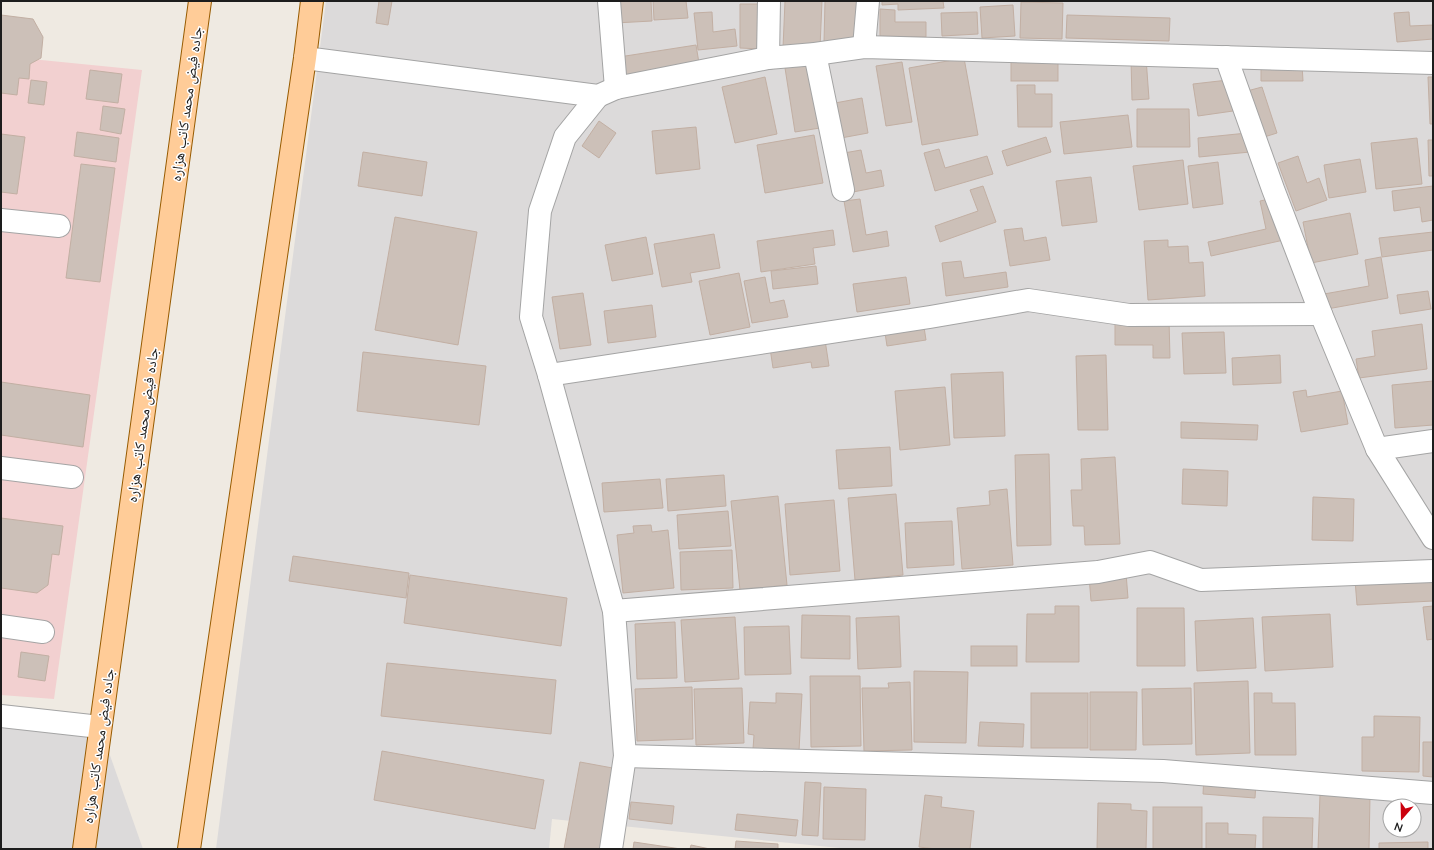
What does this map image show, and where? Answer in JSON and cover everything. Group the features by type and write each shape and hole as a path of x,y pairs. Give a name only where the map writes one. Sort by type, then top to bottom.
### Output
{"main road":[{"name":"جاده فیض محمد کاتب هزاره","path":"84,849 200,1"},
{"path":"189,849 312,1"}],"street":[{"path":"608,1 607,92 565,137 540,211 531,316 549,375 614,610 625,756 611,849"},
{"path":"768,58 769,1"},
{"path":"864,47 868,1"},
{"path":"304,58 607,92 768,58 815,54 864,47 1433,63"},
{"path":"815,54 843,190"},
{"path":"1226,57 1273,189 1321,314 1377,449 1433,538"},
{"path":"1,220 59,226"},
{"path":"549,375 930,317 1028,300 1129,316 1321,314"},
{"path":"1377,449 1433,441"},
{"path":"1,468 72,477"},
{"path":"614,610 1098,572 1150,562 1201,580 1433,571"},
{"path":"1,626 43,632"},
{"path":"1,716 100,728"},
{"path":"625,756 1164,771 1433,793"}],"shaded area":[{"path":"326,1 1433,1 1433,849 850,849 552,819 549,849 216,849"},
{"path":"1,56 142,70 54,699 1,695"},
{"path":"1,716 100,727 143,849 1,849"}],"building":[{"path":"379,1 392,1 388,25 376,23"},
{"path":"613,1 651,1 652,21 615,23"},
{"path":"653,1 686,1 688,18 654,20"},
{"path":"785,1 822,1 820,48 783,48"},
{"path":"825,1 859,1 858,43 824,42"},
{"path":"882,1 943,1 944,8 898,10 898,4 882,5"},
{"path":"1021,2 1063,3 1062,39 1020,38"},
{"path":"740,4 761,4 761,49 740,48"},
{"path":"1013,5 1015,36 982,38 980,7"},
{"path":"880,9 895,10 895,22 926,22 926,37 880,36"},
{"path":"712,12 713,32 735,29 737,46 698,50 694,13"},
{"path":"977,12 978,34 942,36 941,13"},
{"path":"1409,12 1410,26 1433,25 1433,39 1397,42 1394,13"},
{"path":"1,15 33,19 43,37 41,58 30,64 29,79 19,78 17,95 1,93"},
{"path":"1067,15 1170,18 1169,41 1066,38"},
{"path":"696,45 699,63 622,76 619,57"},
{"path":"1011,54 1058,54 1058,81 1011,81"},
{"path":"964,58 978,135 922,145 909,68"},
{"path":"1146,58 1149,99 1132,100 1131,59"},
{"path":"902,62 912,122 886,126 876,66"},
{"path":"810,64 820,128 795,132 785,68"},
{"path":"1261,65 1302,65 1303,81 1261,81"},
{"path":"90,70 122,74 118,103 86,99"},
{"path":"765,77 777,134 735,143 722,87"},
{"path":"1428,77 1433,77 1433,124 1430,124"},
{"path":"31,80 47,82 44,105 28,103"},
{"path":"1228,80 1233,111 1198,116 1193,84"},
{"path":"1017,85 1035,85 1035,94 1052,94 1052,127 1018,127"},
{"path":"1262,87 1277,133 1261,138 1247,91"},
{"path":"862,98 868,133 841,138 835,103"},
{"path":"103,106 125,109 121,134 100,130"},
{"path":"1137,109 1189,109 1190,147 1137,147"},
{"path":"1128,115 1132,147 1064,154 1060,122"},
{"path":"599,121 616,133 599,158 582,146"},
{"path":"696,127 700,169 656,174 652,131"},
{"path":"77,132 119,138 116,162 74,156"},
{"path":"1247,133 1250,152 1199,157 1198,138"},
{"path":"1,134 25,137 17,194 1,192"},
{"path":"814,135 823,183 765,193 757,145"},
{"path":"1046,137 1051,152 1007,166 1002,151"},
{"path":"1417,138 1422,184 1376,189 1371,143"},
{"path":"1428,140 1433,140 1433,176 1429,176"},
{"path":"939,149 945,168 987,156 993,174 935,191 924,153"},
{"path":"861,150 866,173 881,170 884,186 853,192 844,153"},
{"path":"363,152 427,162 422,196 358,186"},
{"path":"1298,156 1307,183 1319,178 1327,200 1296,211 1278,163"},
{"path":"1360,159 1366,192 1329,198 1324,165"},
{"path":"1183,160 1188,204 1139,210 1133,166"},
{"path":"1218,162 1223,204 1193,208 1188,166"},
{"path":"81,164 115,168 100,282 66,278"},
{"path":"1091,177 1097,222 1062,226 1056,181"},
{"path":"983,186 996,222 940,242 935,226 978,211 970,190"},
{"path":"1433,186 1433,220 1422,222 1420,207 1394,211 1392,191"},
{"path":"1274,198 1284,240 1211,256 1208,242 1266,229 1260,201"},
{"path":"860,199 866,235 887,231 889,246 853,252 844,201"},
{"path":"1350,213 1358,254 1311,263 1303,222"},
{"path":"395,217 477,232 458,345 375,330"},
{"path":"1022,228 1024,241 1046,237 1050,260 1010,266 1004,230"},
{"path":"833,230 835,245 813,248 815,264 761,272 757,241"},
{"path":"1433,232 1433,250 1382,257 1379,238"},
{"path":"714,234 720,268 690,273 692,282 662,287 654,244"},
{"path":"646,237 653,274 612,281 605,245"},
{"path":"1168,240 1168,247 1188,246 1189,263 1203,262 1205,296 1148,300 1144,241"},
{"path":"1381,257 1388,298 1327,309 1324,294 1369,286 1365,260"},
{"path":"961,261 964,278 1006,272 1008,287 946,296 942,263"},
{"path":"816,266 818,284 773,289 771,271"},
{"path":"739,273 750,327 710,335 699,281"},
{"path":"765,277 770,303 784,300 788,317 752,323 744,281"},
{"path":"906,277 910,304 857,312 853,284"},
{"path":"1428,291 1431,309 1400,314 1397,295"},
{"path":"583,293 591,345 560,349 552,297"},
{"path":"652,305 656,337 608,343 604,311"},
{"path":"1169,320 1170,358 1153,358 1153,345 1115,345 1115,321"},
{"path":"1422,324 1427,369 1359,378 1356,359 1375,356 1372,331"},
{"path":"924,327 926,340 887,346 885,333"},
{"path":"1224,332 1226,373 1184,374 1182,333"},
{"path":"825,340 829,366 812,368 811,362 773,368 770,348"},
{"path":"363,352 486,366 479,425 357,411"},
{"path":"1106,355 1108,430 1078,430 1076,356"},
{"path":"1280,355 1281,383 1233,385 1232,358"},
{"path":"1003,372 1005,436 954,438 951,374"},
{"path":"1433,381 1433,425 1395,428 1392,385"},
{"path":"1,382 90,395 83,447 1,435"},
{"path":"945,387 950,445 900,450 895,391"},
{"path":"1306,390 1307,397 1342,391 1348,424 1301,432 1293,392"},
{"path":"1181,422 1258,425 1257,440 1181,438"},
{"path":"890,447 892,486 839,489 836,450"},
{"path":"1049,454 1051,545 1017,546 1015,455"},
{"path":"1115,457 1120,544 1085,545 1084,526 1073,526 1071,490 1082,490 1081,459"},
{"path":"1183,469 1228,471 1227,506 1182,504"},
{"path":"724,475 726,506 668,511 666,479"},
{"path":"660,479 663,508 604,512 602,483"},
{"path":"1007,489 1013,565 962,569 957,508 990,505 989,491"},
{"path":"896,494 903,575 855,580 848,498"},
{"path":"778,496 787,585 740,590 731,501"},
{"path":"1313,497 1354,499 1353,541 1312,540"},
{"path":"834,500 840,571 790,575 785,504"},
{"path":"728,511 731,546 679,549 677,515"},
{"path":"1,518 63,526 59,555 52,554 48,585 37,593 1,588"},
{"path":"952,521 954,565 907,568 905,523"},
{"path":"651,525 652,532 668,530 674,588 623,593 617,535 634,533 633,526"},
{"path":"732,550 733,588 681,590 680,552"},
{"path":"293,556 409,573 406,598 289,581"},
{"path":"1126,573 1128,598 1091,601 1089,576"},
{"path":"410,575 567,598 561,646 404,623"},
{"path":"1433,576 1433,601 1357,605 1355,580"},
{"path":"1055,606 1079,606 1079,662 1026,662 1027,614 1055,614"},
{"path":"1433,606 1433,639 1427,640 1423,607"},
{"path":"1137,608 1184,608 1185,666 1137,666"},
{"path":"1330,614 1333,667 1265,671 1262,617"},
{"path":"802,615 850,616 850,659 801,658"},
{"path":"899,616 901,667 858,669 856,618"},
{"path":"735,617 739,679 685,682 681,620"},
{"path":"1253,618 1256,668 1197,671 1195,621"},
{"path":"675,622 677,678 637,679 635,624"},
{"path":"789,626 791,674 745,675 744,627"},
{"path":"971,646 1017,646 1017,666 971,666"},
{"path":"21,652 49,656 45,681 18,677"},
{"path":"387,663 556,680 551,734 381,716"},
{"path":"914,671 968,672 966,743 914,742"},
{"path":"810,676 860,676 861,746 811,747"},
{"path":"1248,681 1250,753 1196,755 1194,683"},
{"path":"910,682 912,750 864,751 862,688 889,688 888,683"},
{"path":"692,687 693,739 637,741 635,689"},
{"path":"742,688 744,743 696,745 694,689"},
{"path":"1191,688 1192,744 1143,745 1142,689"},
{"path":"1090,692 1137,692 1136,750 1090,750"},
{"path":"776,693 802,694 799,751 753,749 754,735 748,734 750,702 776,703"},
{"path":"1031,693 1088,693 1088,748 1031,748"},
{"path":"1254,693 1272,693 1272,703 1295,703 1296,755 1255,755"},
{"path":"1374,716 1420,717 1419,772 1362,771 1362,737 1374,737"},
{"path":"980,722 1024,724 1023,747 978,746"},
{"path":"1423,742 1433,742 1433,777 1423,776"},
{"path":"382,751 544,780 535,829 374,800"},
{"path":"580,762 618,769 603,849 564,849"},
{"path":"1204,776 1256,781 1255,798 1203,794"},
{"path":"805,782 821,783 818,836 802,835"},
{"path":"824,787 866,789 865,840 823,839"},
{"path":"925,795 942,797 941,807 974,811 970,849 936,849 919,847"},
{"path":"1320,795 1370,796 1369,849 1318,849"},
{"path":"631,802 674,806 672,824 629,819"},
{"path":"1098,803 1131,804 1131,810 1147,811 1146,849 1097,849"},
{"path":"1153,807 1202,807 1202,849 1153,849"},
{"path":"737,814 798,820 796,836 735,830"},
{"path":"1263,817 1313,818 1312,849 1263,849"},
{"path":"1206,823 1228,823 1228,834 1256,835 1255,849 1206,849"},
{"path":"736,841 778,844 778,849 735,849"},
{"path":"634,842 681,849 633,849"},
{"path":"1428,842 1428,849 1379,849 1379,843"},
{"path":"691,845 710,849 690,849"}]}
